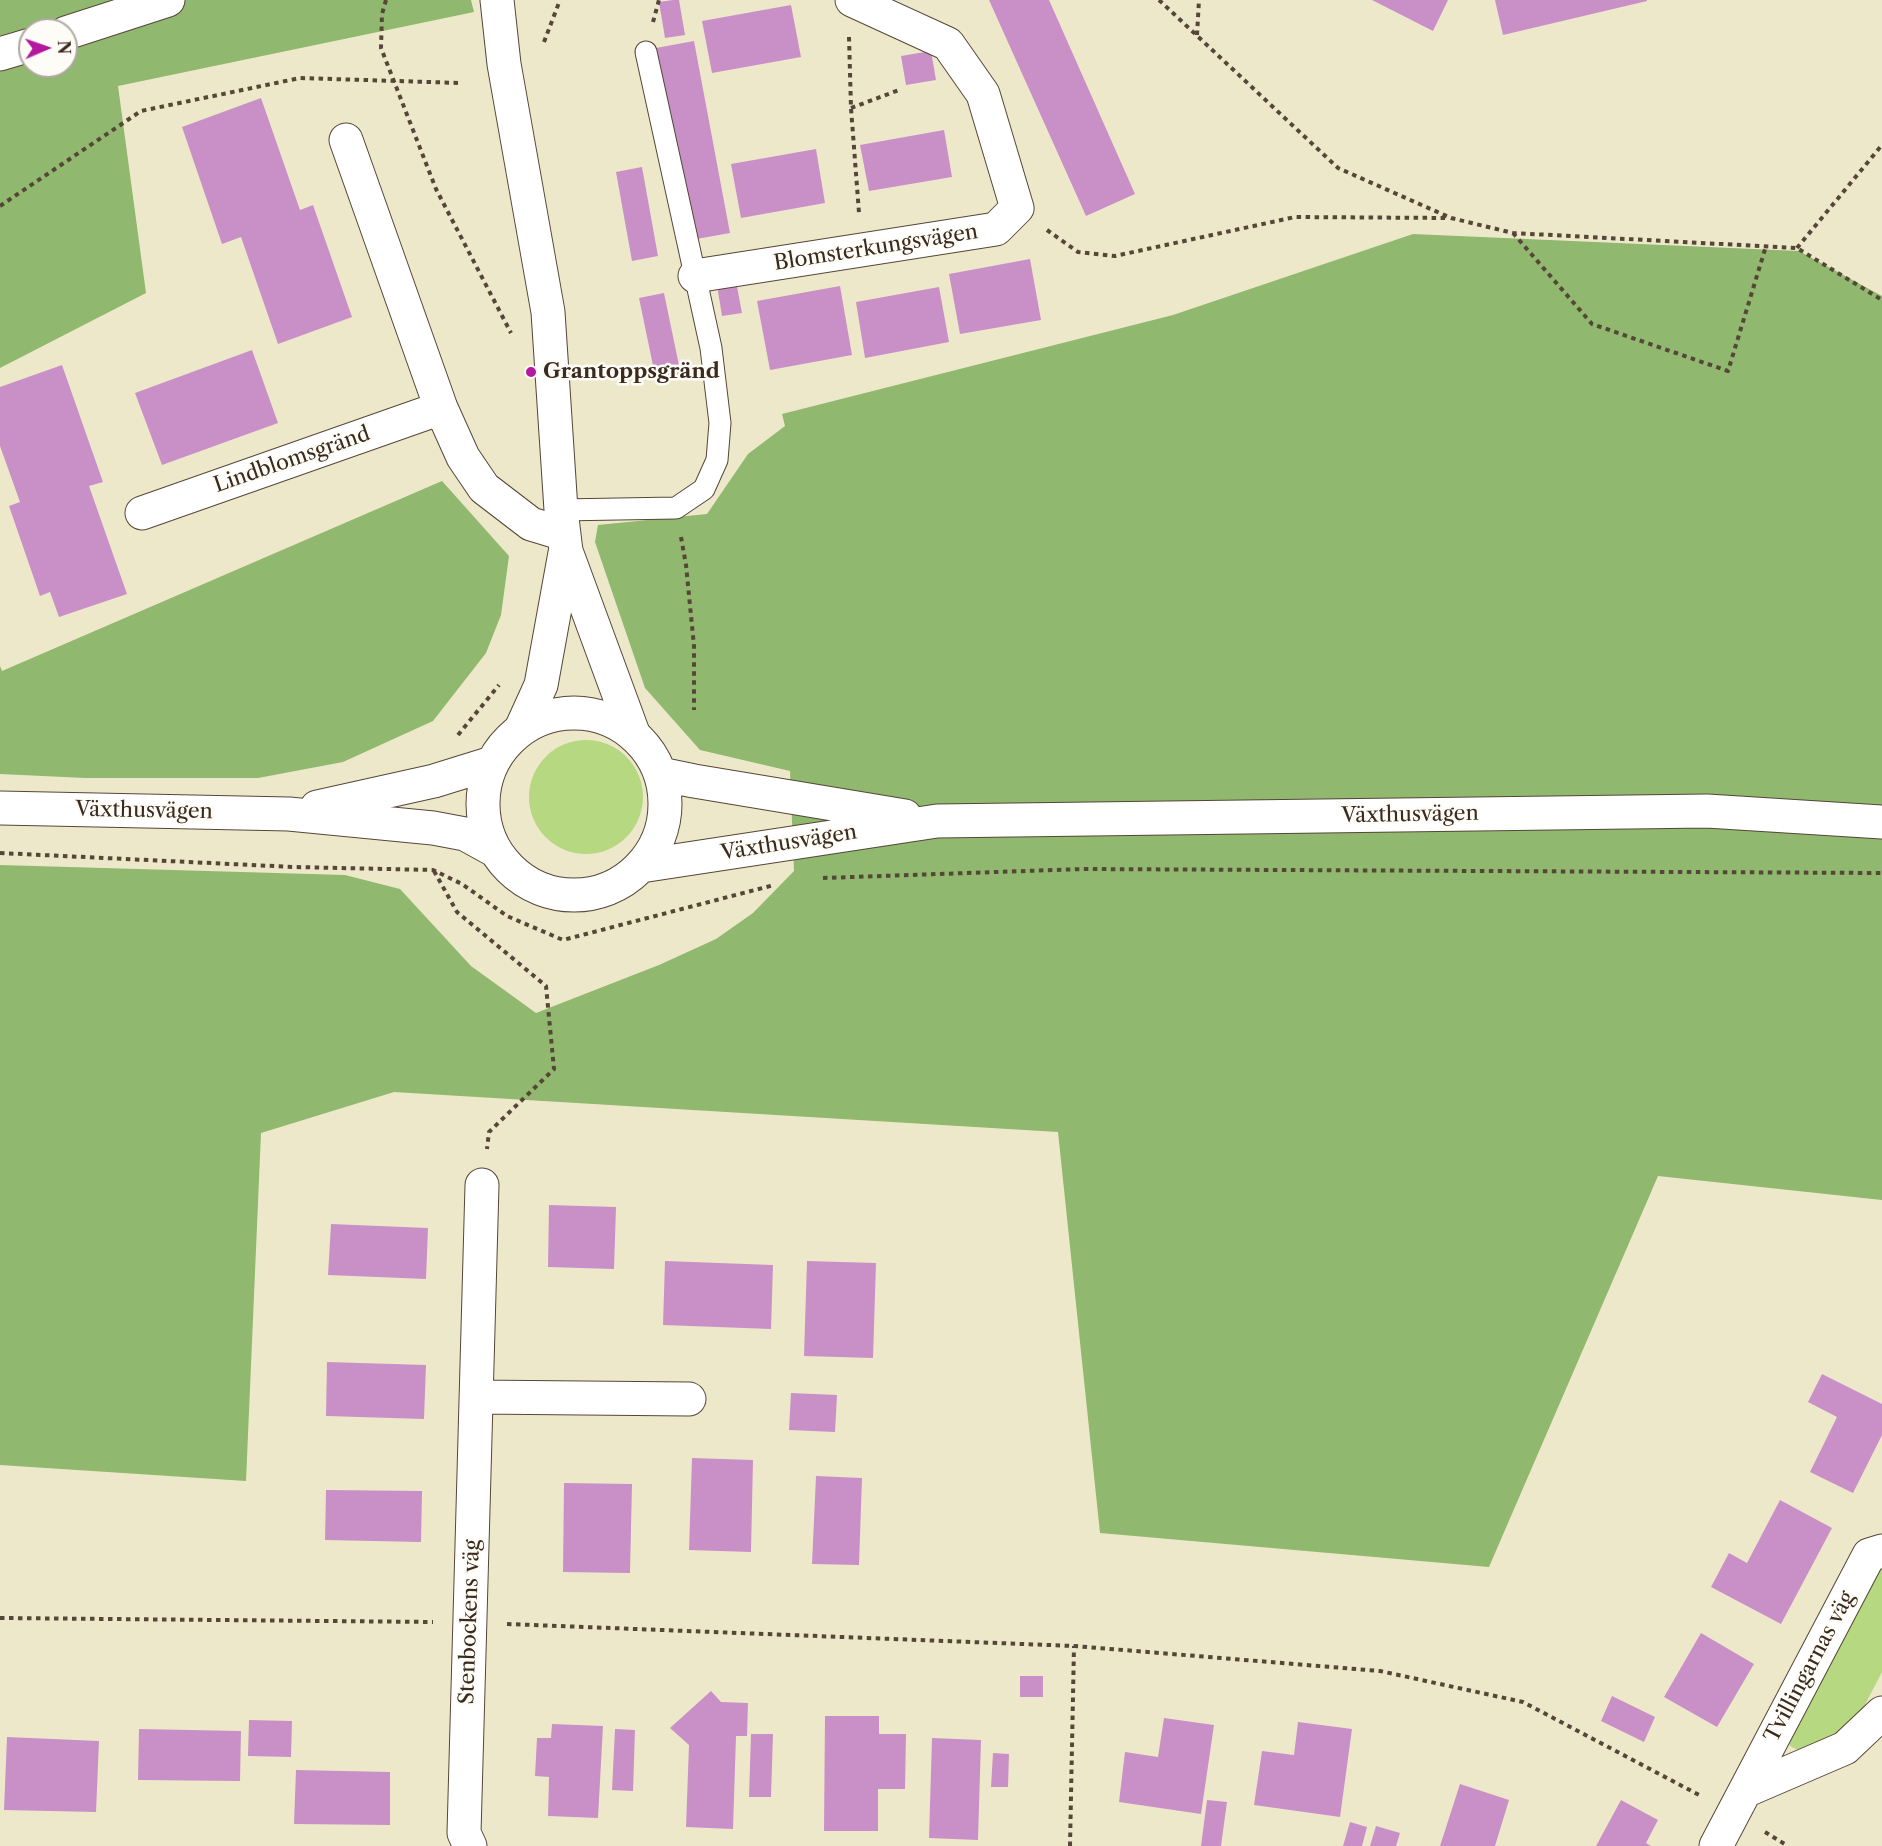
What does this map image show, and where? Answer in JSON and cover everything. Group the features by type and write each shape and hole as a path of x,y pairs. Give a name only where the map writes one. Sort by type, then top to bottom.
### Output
{"street":[{"path":"78,29 168,0"},
{"path":"497,0 504,64 548,312 564,532 541,685 521,729"},
{"path":"852,0 948,44 983,94 1017,208"},
{"path":"0,54 18,49"},
{"path":"345,140 441,408 463,457 484,488 531,524 564,532"},
{"name":"Blomsterkungsvägen","path":"694,276 996,229 1017,208"},
{"name":"Lindblomsgränd","path":"142,513 441,408"},
{"path":"564,532 633,733"},
{"name":"Växthusvägen","path":"563,713 588,713 612,720 633,733 649,752 660,774 666,798 664,823 656,846 641,866 615,886 600,892 575,896 551,893 528,883 508,868 495,850 486,829 482,807 484,784 492,763 504,744 521,729 541,718 563,713"},
{"name":"Växthusvägen","path":"289,814 434,781 492,763"},
{"name":"Växthusvägen","path":"660,774 694,782 937,820"},
{"name":"Växthusvägen","path":"0,808 289,814 433,828 465,834 495,850"},
{"name":"Växthusvägen","path":"641,866 937,820 1707,811 1882,822"},
{"name":"Stenbockens väg","path":"471,1846 464,1833 482,1185"},
{"path":"477,1397 689,1399"},
{"name":"Tvillingarnas väg","path":"1716,1846 1869,1555 1882,1551"},
{"name":"Tvillingarnas väg","path":"1740,1802 1845,1748 1882,1713"}],"lane":[{"path":"564,532 676,508 704,489 717,460 720,423 711,348 646,52"}],"path":[{"path":"386,0 382,14 381,48 436,189 515,341"},
{"path":"544,42 560,0"},
{"path":"1159,0 1338,168 1451,218 1513,232 1797,248 1882,300"},
{"path":"1197,36 1198,0"},
{"path":"849,36 861,249"},
{"path":"0,206 141,111 300,78 461,83"},
{"path":"852,108 899,90"},
{"path":"1797,248 1882,145"},
{"path":"1017,208 1078,252 1115,256 1295,216 1451,218"},
{"path":"1513,232 1592,324 1728,371 1766,245"},
{"path":"676,508 686,565 694,646 694,710"},
{"path":"453,741 503,679"},
{"path":"0,853 294,867 433,870 462,884 507,916 563,940 776,885"},
{"path":"822,878 1083,869 1882,873"},
{"path":"433,870 457,912 546,986 554,1069 489,1132 482,1185"},
{"path":"0,1618 470,1622 1074,1646 1380,1671 1523,1702 1740,1802"},
{"path":"1070,1846 1074,1646"}],"green space":[{"path":"0,0 471,0 474,12 118,86 146,293 0,368"},
{"path":"1413,234 1799,251 1882,296 1882,1200 1658,1176 1489,1567 1100,1533 1058,1132 394,1092 261,1133 246,1481 0,1465 0,865 345,875 400,889 471,966 536,1013 659,965 716,939 753,913 794,871 790,771 700,750 645,688 595,542 598,525 707,514 748,454 785,426 782,414 1173,315"},
{"path":"442,481 509,556 501,615 486,653 433,721 343,762 258,778 85,778 0,774 0,666 2,671"},
{"path":"586,740 608,744 626,757 639,775 643,797 639,819 626,837 608,850 586,854 564,850 546,837 533,819 529,797 533,775 546,757 564,744"},
{"path":"1882,1561 1882,1672 1856,1722 1842,1736 1798,1750 1790,1746 1788,1736"}],"building":[{"path":"679,0 685,35 665,38 659,2"},
{"path":"989,0 1049,0 1135,194 1086,216"},
{"path":"1372,0 1448,0 1433,31"},
{"path":"1495,0 1647,0 1647,1 1503,35"},
{"path":"791,5 801,57 712,73 702,21"},
{"path":"694,41 730,233 691,240 656,48"},
{"path":"931,51 936,80 906,85 901,56"},
{"path":"261,98 300,210 313,205 352,317 278,344 241,237 222,244 182,127"},
{"path":"944,130 952,177 869,191 860,145"},
{"path":"816,149 825,203 741,218 731,164"},
{"path":"642,167 658,256 632,261 616,172"},
{"path":"1030,259 1041,320 960,334 949,274"},
{"path":"736,281 742,313 722,316 717,285"},
{"path":"840,286 852,355 770,370 757,301"},
{"path":"939,287 949,342 865,358 856,302"},
{"path":"664,293 681,375 656,380 639,298"},
{"path":"252,350 278,423 162,465 135,393"},
{"path":"62,365 103,482 89,486 127,594 59,617 50,592 40,596 9,506 20,502 0,446 0,387"},
{"path":"549,1205 616,1207 614,1269 548,1267"},
{"path":"331,1224 428,1228 426,1279 328,1275"},
{"path":"665,1261 773,1265 771,1329 663,1325"},
{"path":"807,1261 876,1263 873,1358 804,1356"},
{"path":"327,1362 426,1365 424,1419 326,1416"},
{"path":"1822,1374 1882,1404 1882,1435 1853,1493 1810,1472 1837,1417 1808,1402"},
{"path":"791,1393 837,1395 835,1432 789,1430"},
{"path":"692,1458 753,1460 751,1552 689,1550"},
{"path":"816,1476 862,1478 859,1565 812,1564"},
{"path":"564,1483 632,1484 630,1573 563,1572"},
{"path":"326,1490 422,1491 421,1542 325,1540"},
{"path":"1780,1500 1832,1528 1781,1624 1711,1587 1729,1553 1747,1563"},
{"path":"1701,1633 1754,1664 1717,1727 1664,1697"},
{"path":"1020,1676 1043,1676 1043,1697 1020,1697"},
{"path":"711,1691 721,1702 748,1703 747,1736 736,1736 733,1829 686,1827 689,1745 670,1728"},
{"path":"1612,1696 1655,1717 1644,1742 1601,1721"},
{"path":"825,1716 879,1716 879,1734 906,1734 905,1789 878,1789 878,1831 824,1831"},
{"path":"1164,1718 1214,1725 1201,1814 1119,1802 1125,1752 1158,1757"},
{"path":"249,1720 292,1721 291,1757 248,1756"},
{"path":"1298,1722 1352,1729 1340,1817 1254,1805 1262,1751 1294,1755"},
{"path":"552,1724 603,1726 598,1818 548,1816 549,1777 535,1776 537,1738 551,1738"},
{"path":"139,1729 241,1731 240,1781 138,1780"},
{"path":"615,1729 635,1730 633,1791 612,1790"},
{"path":"751,1734 773,1734 771,1797 749,1797"},
{"path":"7,1737 99,1741 96,1812 4,1810"},
{"path":"932,1738 981,1740 978,1840 929,1838"},
{"path":"993,1753 1009,1754 1008,1787 991,1787"},
{"path":"296,1770 390,1772 390,1825 294,1824"},
{"path":"1460,1784 1509,1800 1495,1846 1440,1846"},
{"path":"1207,1800 1227,1802 1221,1846 1201,1846"},
{"path":"1621,1800 1658,1820 1646,1843 1651,1846 1596,1846"},
{"path":"1350,1822 1367,1827 1362,1846 1343,1846"},
{"path":"1376,1826 1400,1833 1396,1846 1370,1846"}],"place":[{"name":"Grantoppsgränd","path":"531,372"}]}
